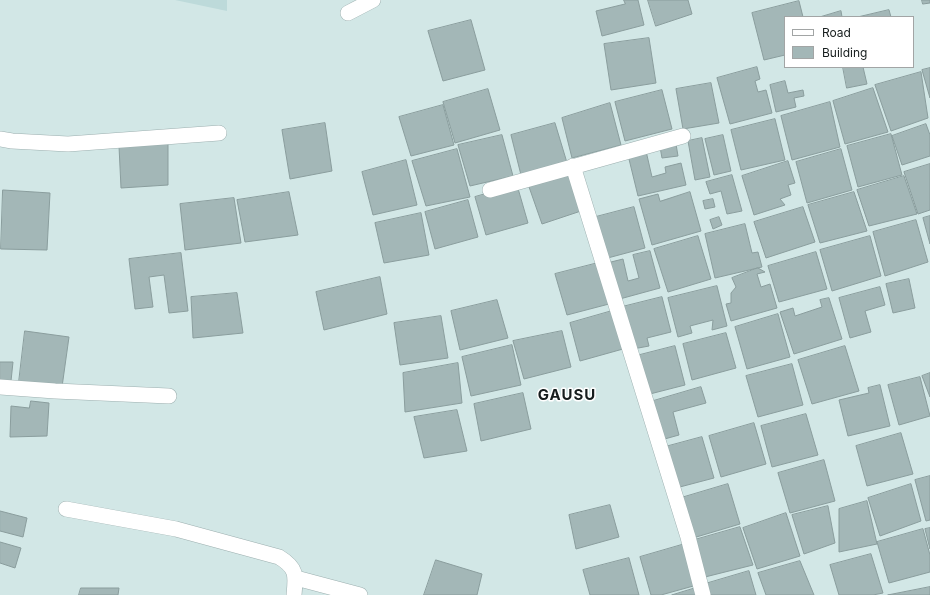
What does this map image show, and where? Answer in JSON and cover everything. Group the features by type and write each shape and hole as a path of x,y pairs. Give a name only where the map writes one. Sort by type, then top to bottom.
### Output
{"street":[{"path":"348,13 373,0"},
{"path":"0,138 12,142 68,144 218,133"},
{"path":"490,190 683,136"},
{"path":"573,166 688,537 703,595"},
{"path":"0,387 55,392 169,396"},
{"path":"66,509 176,529 279,558 290,564 296,578 294,595"},
{"path":"296,578 360,595"}],"shaded area":[{"path":"175,0 227,0 227,11"}],"building":[{"path":"624,0 638,0 644,25 602,36 596,11 625,4"},
{"path":"648,0 688,0 692,14 656,26"},
{"path":"922,0 930,0 930,3 923,4"},
{"path":"799,1 803,16 784,16 784,55 764,60 752,13"},
{"path":"889,10 891,16 862,16"},
{"path":"841,11 842,16 824,16"},
{"path":"471,20 485,70 443,81 428,31"},
{"path":"649,38 656,83 611,90 604,44"},
{"path":"757,67 760,79 755,81 758,92 766,90 772,113 730,124 717,78"},
{"path":"843,68 863,68 867,84 847,88"},
{"path":"930,68 930,98 922,70"},
{"path":"921,72 928,118 891,131 875,85"},
{"path":"785,81 788,93 803,90 804,96 794,98 796,107 776,112 770,85"},
{"path":"711,83 719,123 683,129 676,89"},
{"path":"873,88 888,132 845,144 833,101"},
{"path":"488,89 500,130 455,143 443,102"},
{"path":"662,90 672,129 625,141 615,102"},
{"path":"830,102 840,147 792,160 781,116"},
{"path":"610,103 621,145 572,158 562,118"},
{"path":"443,105 454,145 411,156 399,117"},
{"path":"775,119 785,160 741,170 731,130"},
{"path":"325,123 332,171 290,179 282,130"},
{"path":"555,123 568,166 522,179 511,135"},
{"path":"926,124 930,135 930,156 902,165 892,136"},
{"path":"891,134 902,175 858,187 847,146"},
{"path":"502,135 513,176 470,186 458,145"},
{"path":"723,135 731,171 714,175 705,139"},
{"path":"702,138 710,177 695,180 688,141"},
{"path":"168,143 168,185 121,188 119,146"},
{"path":"676,144 678,156 662,158 660,147"},
{"path":"457,149 470,197 426,206 412,161"},
{"path":"841,149 852,190 807,203 796,162"},
{"path":"646,151 652,177 666,173 665,167 681,163 686,185 638,196 628,155"},
{"path":"406,160 417,205 373,215 362,172"},
{"path":"788,161 795,183 788,185 791,195 780,199 785,205 754,215 742,176"},
{"path":"930,164 930,210 918,214 904,172"},
{"path":"568,171 581,211 542,224 528,184"},
{"path":"732,175 742,211 727,214 721,191 710,194 706,182"},
{"path":"904,176 917,214 869,226 857,190"},
{"path":"517,185 528,223 486,235 475,197"},
{"path":"3,190 50,193 47,250 1,249"},
{"path":"289,192 298,235 245,242 237,200"},
{"path":"690,192 701,231 652,245 639,199 658,194 660,201"},
{"path":"854,192 867,231 820,243 808,205"},
{"path":"234,198 241,243 185,250 180,204"},
{"path":"713,199 715,207 705,209 703,201"},
{"path":"468,200 478,237 435,249 425,212"},
{"path":"634,207 645,248 604,259 592,218"},
{"path":"803,207 815,242 766,258 754,222"},
{"path":"421,213 429,255 384,263 375,223"},
{"path":"930,216 930,244 923,218"},
{"path":"719,217 722,225 713,229 710,220"},
{"path":"916,220 928,262 885,276 873,232"},
{"path":"745,224 752,253 758,252 762,267 715,278 705,234"},
{"path":"698,236 711,279 668,292 654,249"},
{"path":"870,236 881,276 832,291 820,250"},
{"path":"650,251 660,288 616,300 607,263 623,259 628,281 639,278 633,255"},
{"path":"816,252 827,289 779,302 768,266"},
{"path":"181,253 188,311 169,313 164,275 149,277 153,307 135,309 129,259"},
{"path":"598,263 609,304 567,315 555,274"},
{"path":"758,268 765,272 757,274 761,287 770,284 777,308 731,321 726,304 731,303 731,293 736,287 732,278"},
{"path":"380,277 387,314 324,330 316,292"},
{"path":"909,279 915,308 893,313 886,284"},
{"path":"717,286 727,326 712,330 713,320 690,326 692,333 678,337 668,298"},
{"path":"880,287 885,305 865,311 871,332 850,338 839,298"},
{"path":"237,293 243,333 193,338 191,297"},
{"path":"662,297 671,332 647,338 649,346 633,349 622,307"},
{"path":"829,298 842,339 794,354 780,312 793,308 795,316 822,307 820,300"},
{"path":"497,300 508,338 460,350 451,311"},
{"path":"612,311 623,349 580,361 570,323"},
{"path":"778,314 790,357 747,369 735,327"},
{"path":"441,316 448,358 400,365 394,323"},
{"path":"25,331 69,337 62,387 19,382"},
{"path":"562,331 571,367 524,379 513,341"},
{"path":"726,333 736,368 692,380 683,344"},
{"path":"512,345 521,385 471,396 462,357"},
{"path":"675,346 685,385 646,395 636,356"},
{"path":"845,346 859,391 812,404 798,360"},
{"path":"0,362 13,362 11,381 0,381"},
{"path":"458,363 462,403 405,412 403,373"},
{"path":"792,364 803,405 758,417 746,376"},
{"path":"930,373 930,397 922,376"},
{"path":"920,377 930,416 899,425 888,385"},
{"path":"880,385 890,426 848,436 839,400 869,393 868,388"},
{"path":"701,387 706,403 673,412 679,435 661,440 650,402"},
{"path":"523,393 531,429 481,441 474,404"},
{"path":"31,401 49,403 47,436 10,437 11,406 29,408"},
{"path":"457,410 467,451 424,458 414,417"},
{"path":"806,414 818,455 772,467 761,426"},
{"path":"754,423 766,464 721,477 709,436"},
{"path":"901,433 913,474 867,486 856,446"},
{"path":"702,437 714,478 676,488 665,447"},
{"path":"824,460 835,501 790,513 778,473"},
{"path":"930,476 930,520 926,521 915,480"},
{"path":"728,484 740,524 693,538 681,498"},
{"path":"911,484 921,521 880,536 868,498"},
{"path":"867,501 877,544 839,552 839,509"},
{"path":"610,505 619,537 576,549 569,515"},
{"path":"828,506 835,543 804,554 792,515"},
{"path":"0,511 27,518 23,537 0,531"},
{"path":"786,513 800,556 757,569 743,528"},
{"path":"740,527 753,565 701,578 691,541"},
{"path":"930,528 930,549 925,529"},
{"path":"923,529 930,555 930,572 889,583 877,542"},
{"path":"0,542 21,548 15,568 0,563"},
{"path":"685,544 697,585 661,595 651,595 640,557"},
{"path":"871,554 883,593 873,595 839,595 830,565"},
{"path":"629,558 639,595 590,595 583,570"},
{"path":"436,560 482,574 477,595 424,595"},
{"path":"800,561 814,595 766,595 758,573"},
{"path":"749,571 756,595 708,595 705,584"},
{"path":"699,587 701,595 672,595"},
{"path":"930,587 930,595 888,595"},
{"path":"81,588 119,588 118,595 79,595"}],"district":[{"name":"GAUSU","path":"567,395"}]}
